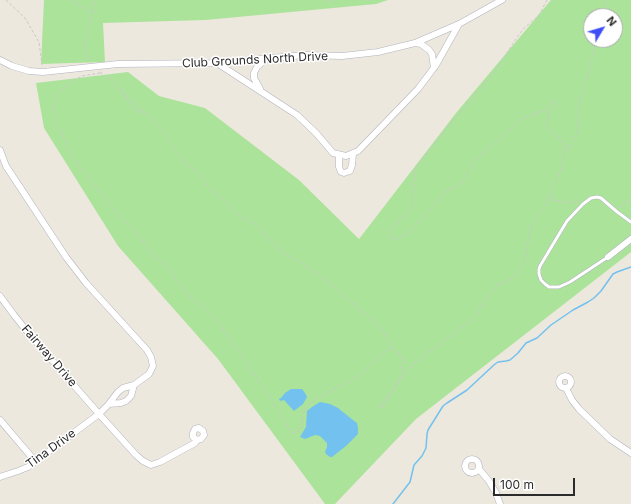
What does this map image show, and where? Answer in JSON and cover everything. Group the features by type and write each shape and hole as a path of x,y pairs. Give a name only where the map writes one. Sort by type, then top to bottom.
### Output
{"street":[{"name":"Club Grounds North Drive","path":"0,60 17,68 43,72 118,64 217,63 305,55 342,56 378,52 415,43 459,24 502,0"},
{"path":"217,63 297,115 316,133 333,153 346,156 358,152 418,89 434,68 459,24"},
{"path":"415,43 421,44 429,50 432,54 434,68"},
{"path":"260,90 255,81 254,73 257,67 266,58"},
{"path":"0,150 6,166 66,257 86,283 151,356 153,366 149,374 134,385 131,396 126,401 121,403 109,404"},
{"path":"339,154 338,167 344,174 350,171 353,154"},
{"path":"608,257 631,239"},
{"name":"Fairway Drive","path":"0,296 30,335 99,414 143,461 151,465 160,462 195,443 197,440"},
{"name":"Tina Drive","path":"0,477 18,472 28,467 99,414 123,388 134,385"},
{"path":"566,388 572,400 579,409 610,439 631,453"},
{"path":"0,420 35,461"},
{"path":"479,469 489,481 500,504"}],"lane":[{"path":"608,257 570,282 559,287 550,287 545,284 541,280 539,274 540,266 567,221 591,198 601,198 631,222"}],"path":[{"path":"6,0 25,18 39,42 43,72"},
{"path":"74,0 92,14"},
{"path":"96,0 84,45 89,68 98,71 109,79 161,128 184,163 198,172 208,187 239,216 256,225 278,249 334,286 376,322 385,335 391,348 399,353 402,358 403,361 400,378 397,384"},
{"path":"326,0 336,0"},
{"path":"388,397 380,405 380,408 382,408 397,384 413,364 469,322 475,316 495,286 510,280 521,268 526,254 531,227 551,194 562,166 566,148 548,129 547,123 549,112 556,105 556,102 552,101 547,109 521,120 491,146 475,161 462,183 448,190 411,231 396,239 392,239 388,236 389,232 412,206 415,169 418,164 488,80 524,28 540,13 547,0"},
{"path":"566,148 569,149 576,137 579,124 580,99 590,68 594,48"},
{"path":"101,73 82,76 76,79 64,87 55,99 53,111 69,149 93,184 143,241 153,255 166,266 192,299 205,308 218,322 269,396 291,432 294,433 299,431 304,412 309,404 328,392 358,377 391,348"},
{"path":"121,90 133,109 143,112"},
{"path":"551,194 552,200 569,203 581,201"},
{"path":"612,208 622,207 631,198"}],"green space":[{"path":"44,0 388,0 376,4 206,20 103,23 105,62 41,64"},
{"path":"551,0 631,0 631,252 416,419 335,504 325,504 218,359 118,246 44,128 36,83 128,72 159,96 205,108 299,180 359,239 456,113"}],"water":[{"path":"291,389 302,389 307,397 303,404 294,411 284,400 280,401 279,399"},
{"path":"320,402 330,404 338,408 357,423 358,434 332,457 326,454 327,443 320,436 315,435 305,439 300,437 306,427 307,411"}],"waterway":[{"path":"393,504 410,482 414,465 422,456 426,448 428,430 443,406 467,390 495,364 510,360 526,343 537,338 551,325 594,298 613,274 631,267"}]}
